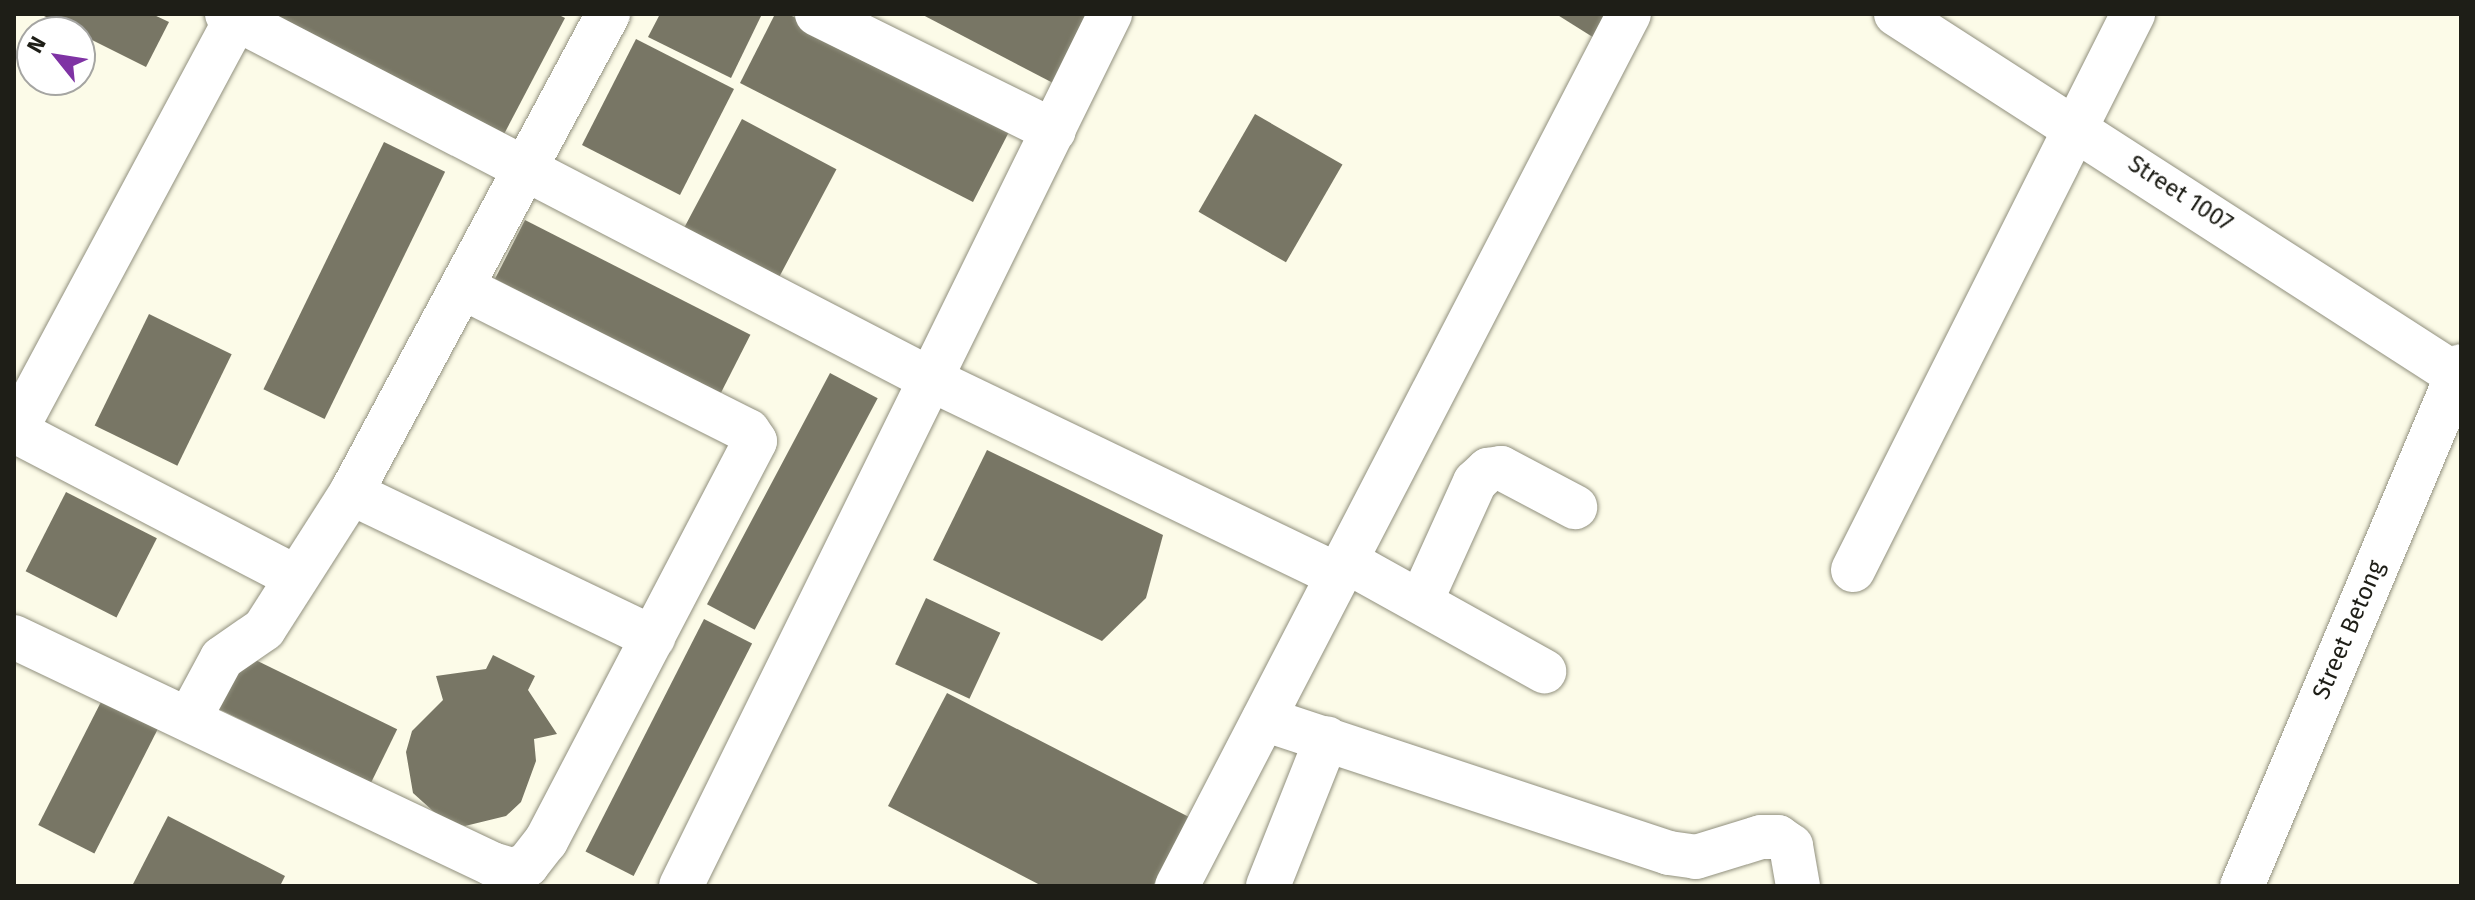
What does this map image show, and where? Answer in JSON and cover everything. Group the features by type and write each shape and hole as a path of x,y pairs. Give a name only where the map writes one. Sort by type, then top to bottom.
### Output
{"street":[{"path":"189,719 222,658 264,629 293,576 351,493 608,14"},
{"path":"817,14 1054,131"},
{"path":"681,886 928,378 1110,14"},
{"path":"1177,886 1629,14"},
{"name":"Street 1007","path":"1896,14 2460,373"},
{"path":"1853,570 2133,14"},
{"path":"293,576 14,432 232,16 928,378 1342,568 1421,601 1544,671"},
{"path":"14,637 512,870 527,865 546,841 755,441 748,431 462,287"},
{"name":"Street Betong","path":"2242,886 2460,373"},
{"path":"1421,601 1475,482 1488,470 1501,468 1575,507"},
{"path":"351,493 653,638"},
{"path":"1264,719 1669,853 1696,857 1761,837 1778,837 1791,846 1798,886"},
{"path":"1268,886 1327,738"}],"building":[{"path":"40,14 152,14 169,22 146,67 96,42 96,16"},
{"path":"267,14 557,14 565,18 503,136"},
{"path":"660,14 762,14 731,78 648,37"},
{"path":"775,14 788,14 1011,128 973,202 740,83"},
{"path":"921,14 1089,14 1053,83"},
{"path":"1556,14 1616,14 1599,41"},
{"path":"636,39 734,89 680,195 582,145"},
{"path":"1255,114 1342,164 1286,262 1198,212"},
{"path":"742,119 836,169 775,286 680,236"},
{"path":"384,142 445,172 325,419 263,389"},
{"path":"525,220 750,335 720,394 495,279"},
{"path":"149,314 232,354 177,466 95,425"},
{"path":"830,373 878,398 755,630 707,604"},
{"path":"987,450 1163,535 1146,598 1102,641 933,560"},
{"path":"66,492 157,538 116,618 26,571"},
{"path":"926,598 1000,633 969,699 895,664"},
{"path":"704,619 752,644 634,876 586,852"},
{"path":"239,652 397,729 371,783 213,706"},
{"path":"493,655 535,676 528,690 557,734 534,739 536,761 521,802 506,816 465,826 444,821 413,793 406,752 412,731 443,700 436,676 486,669"},
{"path":"947,693 1189,817 1153,886 1042,886 888,806"},
{"path":"105,694 161,723 94,854 38,825"},
{"path":"168,816 285,876 280,886 132,886"}]}
